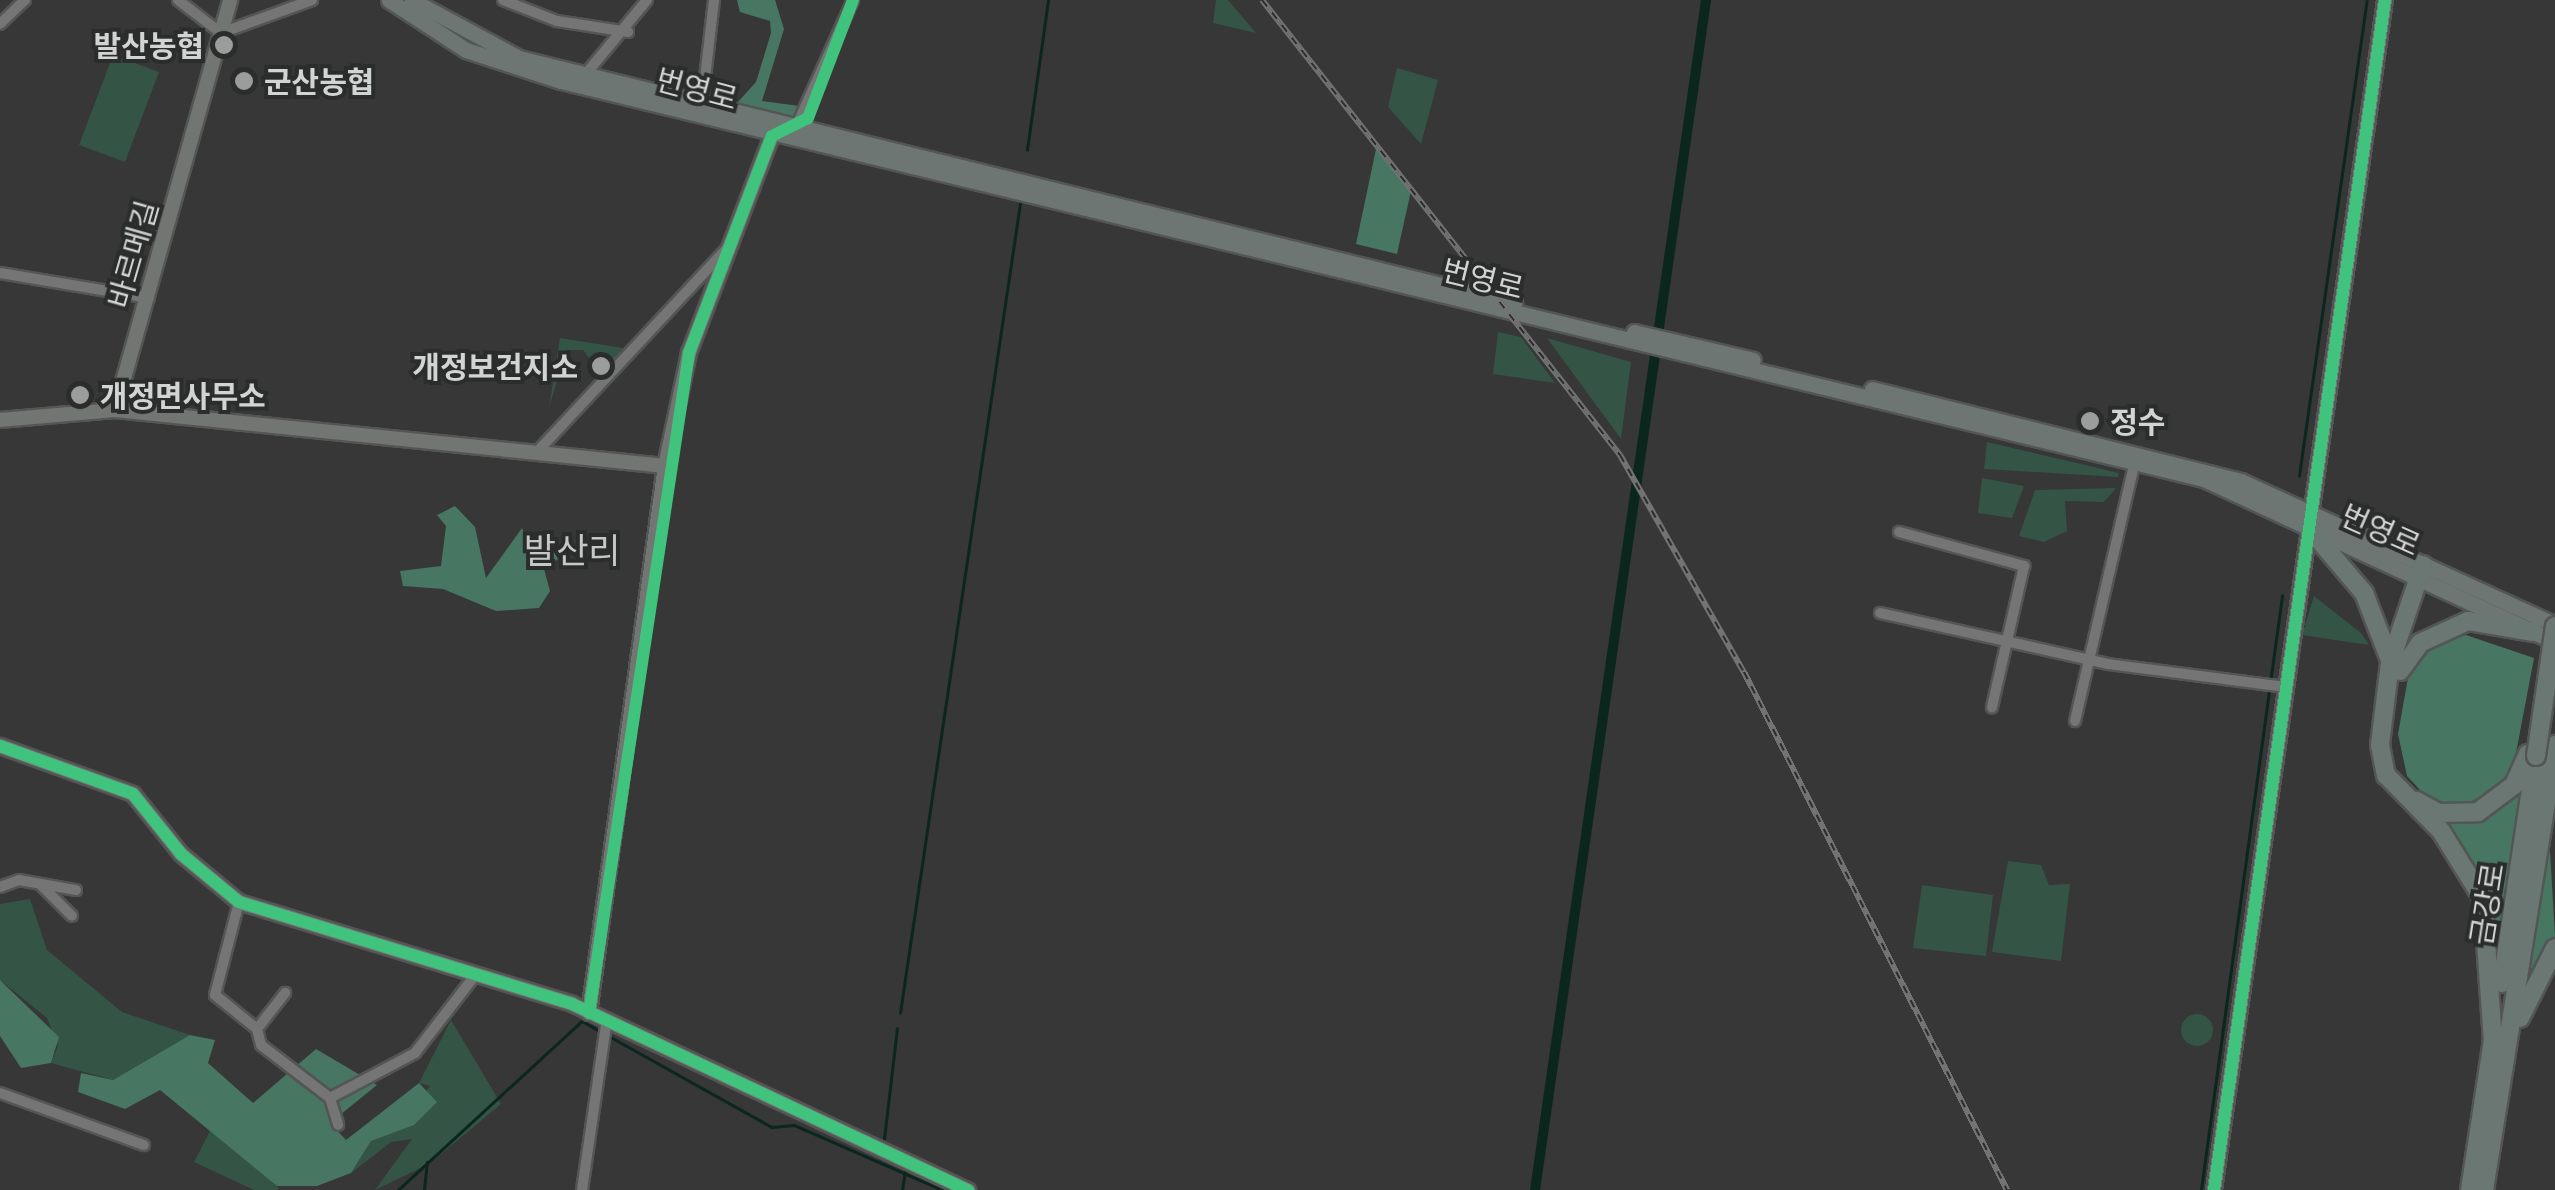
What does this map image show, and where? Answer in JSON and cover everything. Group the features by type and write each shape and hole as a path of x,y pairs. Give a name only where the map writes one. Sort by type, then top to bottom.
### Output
{"highway":[{"path":"2309,520 2364,593 2395,667 2392,756 2416,800 2439,813 2478,812 2514,785 2538,758"},
{"path":"2421,571 2395,667 2386,776 2440,832 2483,899 2493,1041"},
{"path":"2395,667 2420,643 2468,621 2533,632"},
{"name":"금강로","path":"2484,1190 2555,626"},
{"name":"금강로","path":"2470,1190 2538,758 2555,745"},
{"path":"2538,758 2555,833"},
{"path":"2500,1086 2522,1009 2555,948"}],"main road":[{"name":"번영로","path":"389,0 432,33 513,68 772,136 1674,347 2141,450 2555,626"},
{"name":"번영로","path":"412,0 482,44 585,74 1648,341"},
{"name":"번영로","path":"1674,347 2204,480 2309,520"},
{"name":"번영로","path":"2421,571 2555,642"}],"street":[{"path":"0,24 25,0"},
{"path":"178,0 222,33 312,0"},
{"name":"바르메길","path":"115,410 230,0"},
{"path":"503,0 557,21 628,32"},
{"path":"585,74 628,32 646,0"},
{"path":"702,104 714,0"},
{"path":"589,1013 666,466 690,353 772,136 808,118 853,0"},
{"path":"2214,1190 2282,686 2385,0"},
{"path":"537,452 728,246"},
{"path":"0,272 149,298"},
{"path":"0,420 115,410 666,466"},
{"path":"2074,722 2134,462"},
{"path":"1899,532 2024,566 1992,706"},
{"path":"1880,613 2090,659 2282,686"},
{"path":"0,746 133,794 181,854 239,902 476,974 589,1013 606,1029 968,1190"},
{"path":"0,888 39,884 76,890"},
{"path":"39,884 72,916"},
{"path":"239,902 215,996 257,1028 261,1045 330,1098 338,1126"},
{"path":"330,1098 415,1054 476,974"},
{"path":"257,1028 285,994"},
{"path":"582,1190 606,1029"},
{"path":"0,1093 144,1145"}],"green space":[{"path":"737,0 775,0 784,29 762,101 807,107 799,120 737,103 756,82 771,33 770,21 740,12"},
{"path":"1216,0 1228,0 1256,33 1213,23"},
{"path":"113,55 159,72 125,162 79,145"},
{"path":"1397,68 1438,80 1421,144 1388,107"},
{"path":"1376,149 1411,191 1397,254 1356,244"},
{"path":"1498,332 1521,337 1555,383 1493,374"},
{"path":"560,338 623,348 602,374 583,350 566,350 549,408"},
{"path":"1547,338 1631,362 1621,439"},
{"path":"1987,442 2119,473 2118,477 1984,469"},
{"path":"1982,478 2024,486 2012,518 1978,513"},
{"path":"2116,488 2104,502 2065,501 2067,531 2044,542 2019,536 2035,490"},
{"path":"455,506 475,527 486,578 522,528 529,546 551,545 558,559 544,569 550,591 539,608 496,611 443,589 403,586 400,571 441,566 446,526 437,515"},
{"path":"2314,596 2361,633 2369,645 2302,635"},
{"path":"2466,635 2534,658 2513,769 2503,786 2464,805 2432,803 2407,776 2398,734 2409,672 2432,645"},
{"path":"2524,784 2498,936 2487,889 2436,818 2469,822"},
{"path":"2549,834 2555,936 2529,972"},
{"path":"2008,861 2041,865 2049,885 2070,884 2061,961 1992,952"},
{"path":"1922,885 1993,895 1986,956 1913,948"},
{"path":"30,899 47,950 122,1012 190,1035 113,1080 51,1063 58,1046 47,1018 0,980 0,904"},
{"path":"0,980 59,1037 51,1063 21,1068 0,1036"},
{"path":"2197,1014 2208,1019 2213,1030 2208,1041 2197,1046 2186,1041 2181,1030 2186,1019"},
{"path":"451,1020 501,1104 429,1164 375,1190 412,1139 391,1142 351,1173 371,1141 399,1125 430,1086 419,1083"},
{"path":"190,1035 215,1040 208,1063 253,1103 316,1049 377,1085 330,1123 346,1140 419,1083 437,1102 414,1125 371,1141 351,1173 317,1186 277,1186 160,1090 125,1109 78,1092 81,1073 113,1080"},
{"path":"211,1129 279,1190 254,1190 194,1162"}],"waterway":[{"path":"1027,150 1048,0"},
{"path":"1535,1190 1706,0"},
{"path":"2299,476 2367,0"},
{"path":"900,1013 1020,203"},
{"path":"2270,683 2282,596"},
{"path":"2201,1190 2269,691"},
{"path":"398,1190 582,1021 602,1032"},
{"path":"884,1139 897,1029"},
{"path":"609,1036 772,1127 794,1125 943,1190"},
{"path":"424,1190 427,1162"},
{"path":"902,1190 905,1172"}],"railway":[{"path":"1262,0 1620,455 1744,672 2007,1190"}],"cycle path":[{"path":"589,1013 689,353 772,136 808,118 853,0"},
{"path":"2214,1190 2385,0"},
{"path":"0,746 133,794 181,854 239,902 572,1004 968,1190"}],"place":[{"name":"발산농협","path":"224,45"},
{"name":"군산농협","path":"244,81"},
{"name":"개정보건지소","path":"601,366"},
{"name":"개정면사무소","path":"80,395"},
{"name":"정수","path":"2090,421"}],"district":[{"name":"발산리","path":"572,549"}]}
